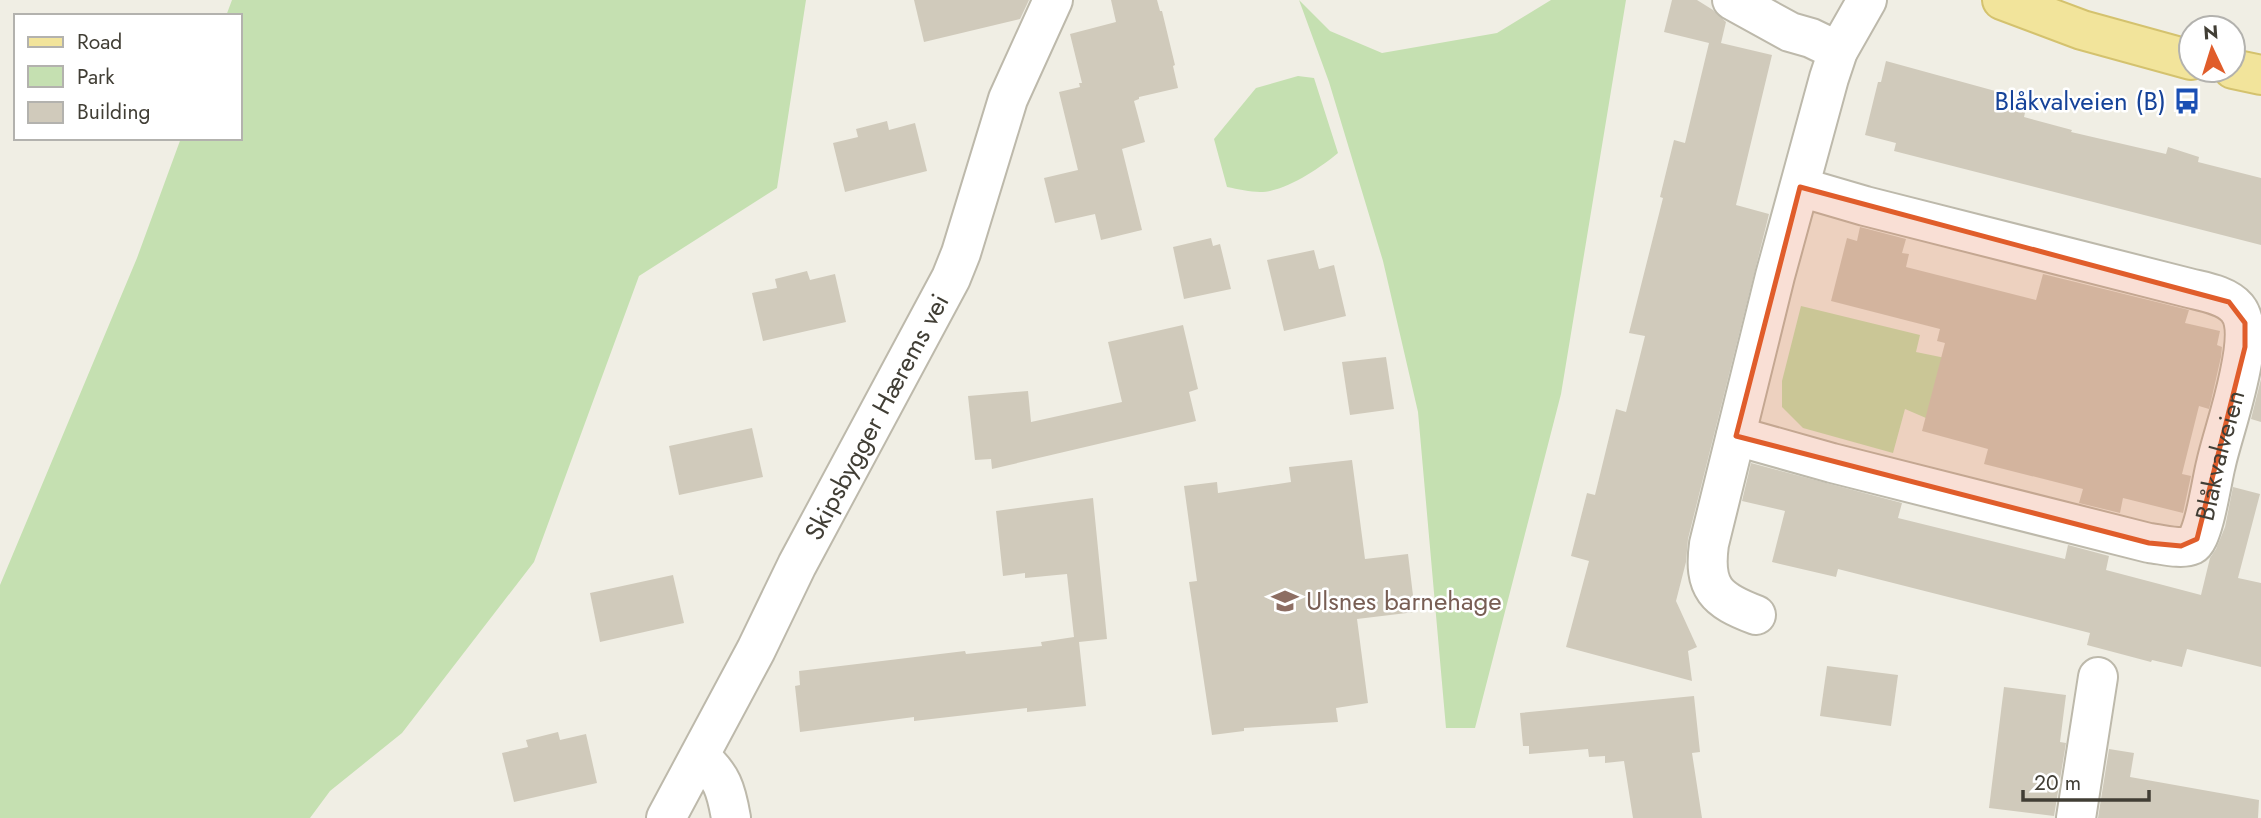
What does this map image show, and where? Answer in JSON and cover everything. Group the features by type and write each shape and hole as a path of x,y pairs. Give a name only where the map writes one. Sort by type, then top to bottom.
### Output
{"main road":[{"path":"2002,0 2082,30 2177,56"}],"street":[{"name":"Skipsbygger Hærems vei","path":"666,818 700,757 797,565 951,278 1008,99 1053,0"},
{"path":"1732,0 1790,32 1811,38 1838,51"},
{"path":"1756,615 1730,605 1720,597 1714,589 1707,562 1772,289 1829,78 1838,51 1867,0"},
{"name":"Blåkvalveien","path":"1736,436 2149,543 2192,545 2197,540 2204,520 2245,347 2245,323 2238,309 2230,302 2189,288 1800,187"},
{"path":"2076,818 2098,677"},
{"path":"700,757 714,769 724,783 731,818"}],"highlighted area":[{"path":"1800,187 2229,302 2245,323 2245,347 2197,539 2181,546 2149,543 1736,436"}],"green space":[{"path":"232,0 806,0 777,188 639,276 534,562 402,733 330,791 310,818 0,818 0,585 137,258 180,140 242,140 242,14 227,14"},
{"path":"1299,0 1330,31 1382,53 1497,33 1551,0 1626,0 1561,394 1475,728 1446,728 1418,412 1383,261 1329,82"},
{"path":"1298,76 1314,78 1338,153 1312,172 1280,188 1260,192 1227,187 1214,139 1256,88"},
{"path":"1801,306 1920,335 1916,352 1960,361 1940,424 1905,409 1893,453 1803,428 1782,407 1782,381"}],"building":[{"path":"914,0 1029,0 1020,19 924,42"},
{"path":"1111,0 1157,0 1175,65 1173,66 1178,88 1139,97 1134,101 1145,142 1122,149 1142,230 1101,240 1095,214 1055,223 1044,178 1078,170 1059,92 1080,87 1079,83 1082,83 1070,34 1116,22"},
{"path":"1672,0 1697,0 1713,10 1726,22 1721,43 1772,55 1736,205 1769,214 1688,539 1686,562 1676,601 1697,647 1688,651 1692,681 1566,647 1589,561 1571,556 1587,493 1595,495 1616,409 1626,412 1645,336 1629,333 1663,198 1660,197 1674,140 1685,143 1709,43 1664,32"},
{"path":"1886,61 2028,100 2024,117 2072,130 2071,132 2166,154 2168,147 2199,157 2198,162 2261,178 2261,245 1894,151 1896,143 1865,135"},
{"path":"887,121 889,130 915,123 927,171 845,192 833,143 858,137 856,129"},
{"path":"1860,227 1906,239 1902,253 1909,254 1906,267 2036,300 2043,274 2189,310 2185,323 2220,331 2217,345 2222,347 2221,357 2209,409 2199,406 2182,474 2191,476 2183,513 2123,498 2120,513 2079,503 2083,489 1984,464 1988,449 1922,431 1945,343 1937,341 1940,329 1831,301 1847,238 1857,241"},
{"path":"1211,238 1213,246 1220,244 1231,289 1184,299 1173,247"},
{"path":"1314,250 1319,269 1334,265 1346,316 1284,331 1267,260"},
{"path":"807,271 810,280 835,274 846,322 763,341 752,293 777,288 775,279"},
{"path":"1183,325 1198,389 1189,392 1196,421 992,469 991,459 975,460 968,396 1028,391 1031,422 1122,402 1108,342"},
{"path":"1386,357 1394,409 1350,415 1342,362"},
{"path":"2261,379 2261,422 2251,419"},
{"path":"752,428 763,477 679,495 669,446"},
{"path":"1352,460 1365,559 1408,554 1415,612 1357,619 1368,703 1336,708 1338,722 1244,728 1244,731 1212,735 1189,582 1197,581 1184,486 1217,482 1218,493 1291,482 1289,467"},
{"path":"1751,463 1902,503 1898,518 2065,559 2068,545 2109,556 2106,570 2201,595 2210,558 2225,527 2233,487 2260,494 2238,578 2261,583 2261,667 2187,649 2182,667 2152,660 2151,662 2087,645 2090,633 1838,569 1836,577 1772,562 1785,511 1742,501"},
{"path":"1093,498 1107,639 1079,642 1086,706 1027,712 1027,708 914,721 914,717 800,732 795,686 800,685 799,671 965,651 966,654 1042,646 1041,642 1074,637 1067,574 1025,578 1025,573 1003,576 996,511"},
{"path":"673,575 684,623 600,642 590,593"},
{"path":"1827,666 1898,675 1891,726 1820,716"},
{"path":"2004,687 2066,695 2060,742 2066,743 2054,816 1989,808"},
{"path":"1694,696 1700,752 1692,753 1702,818 1633,818 1624,761 1605,763 1605,756 1589,757 1588,749 1529,754 1529,746 1523,746 1520,713"},
{"path":"558,732 560,740 586,734 597,783 514,802 502,753 528,747 526,740"},
{"path":"2109,749 2134,753 2130,777 2259,800 2258,818 2098,818"}],"place":[{"name":"Blåkvalveien (B)","path":"2187,101"},
{"name":"Ulsnes barnehage","path":"1285,601"}]}
